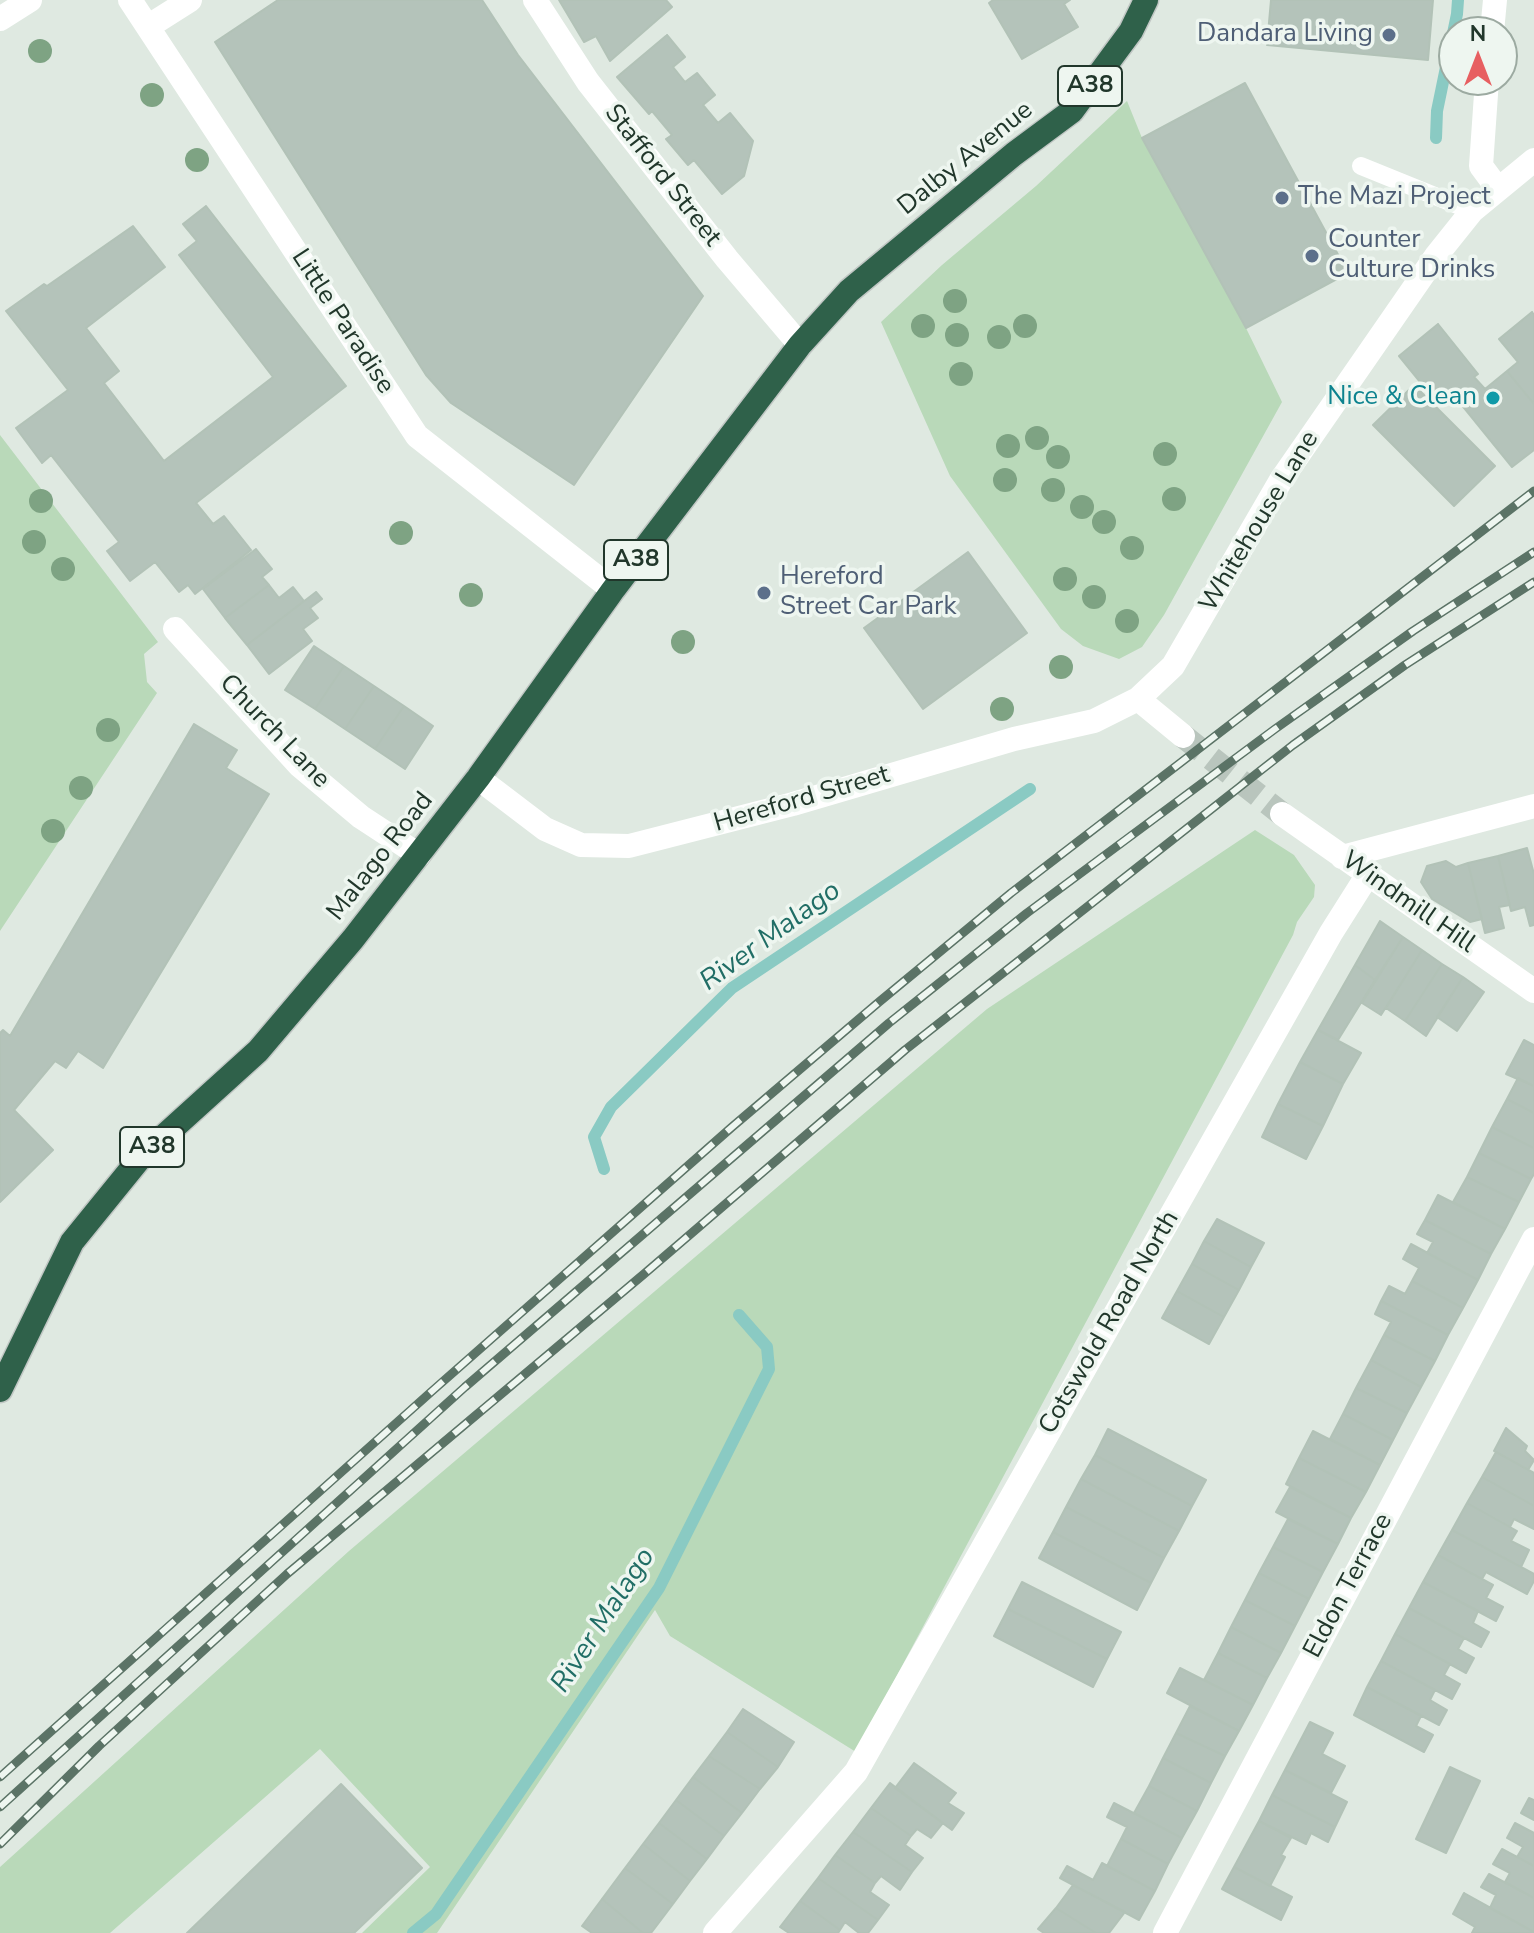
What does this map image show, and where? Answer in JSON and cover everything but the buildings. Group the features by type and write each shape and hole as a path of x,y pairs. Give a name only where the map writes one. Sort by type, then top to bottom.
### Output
{"highway":[{"name":"Dalby Avenue","path":"800,345 860,282 1014,154 1072,111 1131,31 1146,0"},
{"name":"Malago Road","path":"0,1390 72,1242 141,1157 258,1051 353,939 478,778 613,590 800,345"}],"street":[{"path":"0,19 30,0"},
{"name":"Little Paradise","path":"130,0 417,436 613,590"},
{"path":"149,26 190,0"},
{"name":"Stafford Street","path":"535,0 588,82 727,259 800,345"},
{"path":"1486,96 1481,166 1498,189"},
{"name":"Whitehouse Lane","path":"1138,699 1173,666 1281,480 1436,256 1472,211 1534,160"},
{"name":"Church Lane","path":"175,629 299,765 361,817 419,855"},
{"path":"1138,699 1183,736"},
{"name":"Hereford Street","path":"478,778 545,829 581,845 629,846 793,804 1014,739 1094,721 1138,699"},
{"path":"1342,857 1534,806"},
{"name":"Windmill Hill","path":"1282,814 1534,991"},
{"name":"Cotswold Road North","path":"715,1933 856,1772 1331,933 1367,876"},
{"name":"Eldon Terrace","path":"1165,1933 1534,1239"}],"lane":[{"path":"1361,166 1472,211"}],"green space":[{"path":"1127,101 1142,138 1246,328 1282,402 1164,615 1142,647 1119,659 1083,646 1061,629 950,476 881,322 942,265 1036,186"},
{"path":"0,435 158,642 144,654 147,682 157,693 0,931"},
{"path":"1255,830 1294,855 1315,885 1314,897 1297,922 1293,935 856,1752 670,1636 655,1610 437,1933 362,1933 430,1867 320,1749 110,1933 0,1933 0,1867 349,1551 987,1009"}],"waterway":[{"name":"River Malago","path":"1436,138 1437,111 1458,0"},
{"name":"River Malago","path":"604,1169 594,1137 611,1107 732,988 1030,789"},
{"name":"River Malago","path":"413,1933 436,1914 659,1588 769,1369 767,1347 739,1315"}],"tunnel":[{"path":"1183,736 1282,814"}],"railway":[{"path":"0,1777 431,1392 879,1002 1011,893 1534,491"},
{"path":"0,1807 465,1387 889,1023 1027,913 1275,729 1413,631 1534,552"},
{"path":"0,1844 99,1746 287,1574 905,1050 1293,745 1405,665 1534,582"}],"place":[{"name":"Dandara Living","path":"1389,35"},
{"name":"The Mazi Project","path":"1282,198"},
{"name":"Counter Culture Drinks","path":"1312,256"},
{"name":"Nice & Clean","path":"1493,398"},
{"name":"Hereford Street Car Park","path":"764,593"}]}
